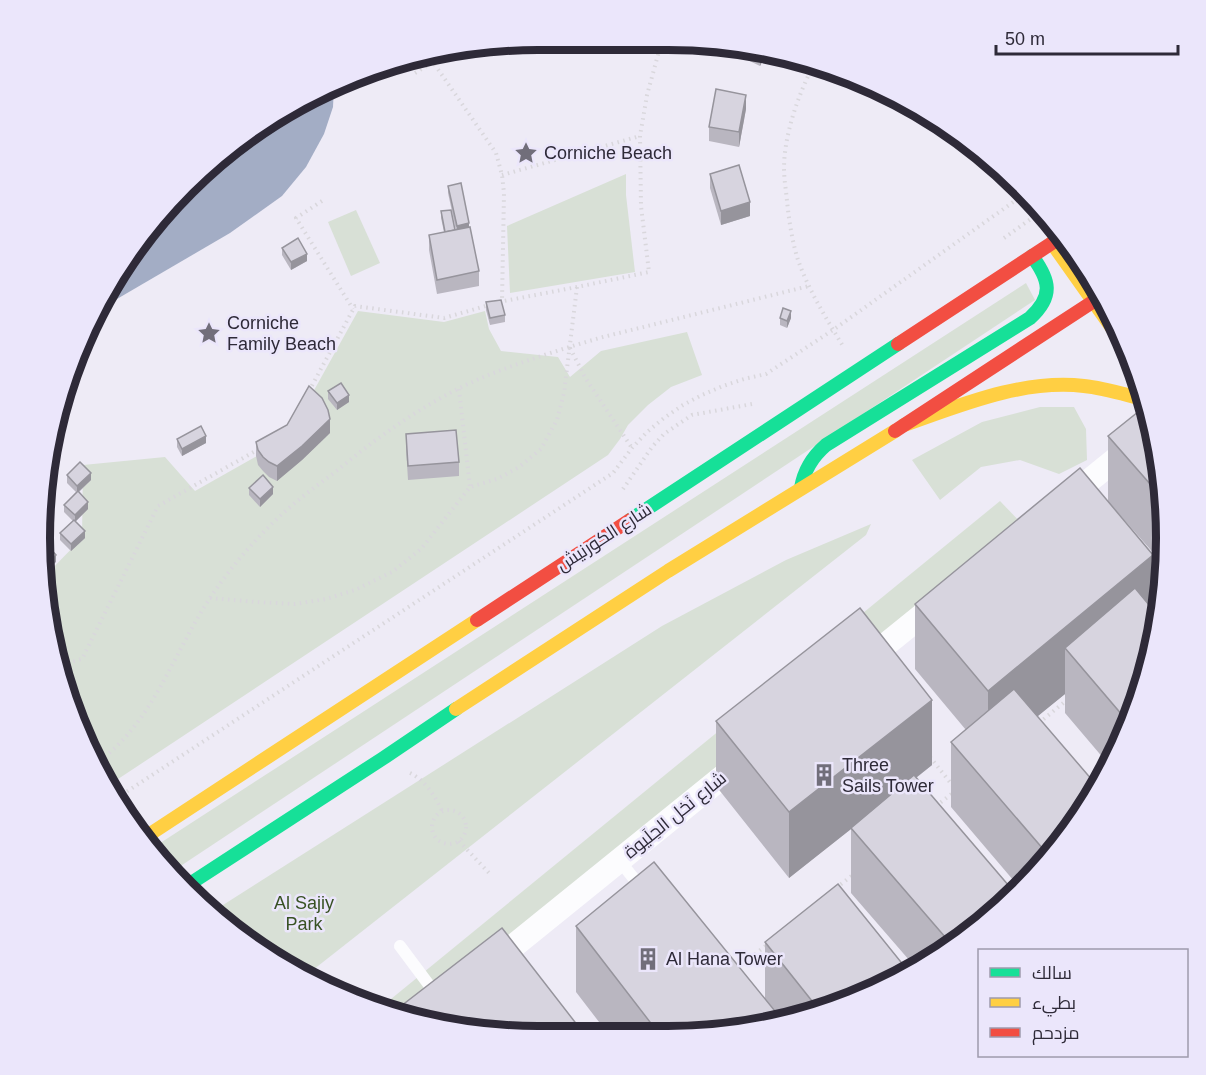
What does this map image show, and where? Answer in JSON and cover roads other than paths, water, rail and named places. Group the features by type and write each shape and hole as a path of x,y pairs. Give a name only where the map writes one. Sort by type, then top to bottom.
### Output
{"main road":[{"name":"شارع الكورنيش","path":"150,834 1056,240"},
{"path":"1052,243 1081,278"},
{"path":"801,488 806,468 818,451 826,445 1030,318 1039,310 1045,300 1046,277 1032,256"},
{"path":"192,883 505,676 668,571 904,425 1094,300"},
{"path":"904,425 961,405 1041,386 1074,385 1105,389 1136,397"}],"street":[{"path":"1046,516 1070,503 1146,436"},
{"path":"850,674 962,583"},
{"name":"شارع نَخل الحِلَيوة","path":"451,996 507,965 619,860 758,748"}],"lane":[{"path":"1137,587 1151,605"},
{"path":"619,860 647,896"},
{"path":"400,946 451,996"}],"water":[{"path":"334,95 333,107 324,134 306,167 282,196 230,233 110,303 150,240 192,192 240,150 266,132 293,115"}],"place":[{"name":"Corniche Beach","path":"526,153"},
{"name":"Corniche Family Beach","path":"209,333"},
{"name":"Three Sails Tower","path":"824,775"},
{"name":"Al Hana Tower","path":"648,959"}],"park label":[{"name":"Al Sajiy Park","path":"304,913"}]}
